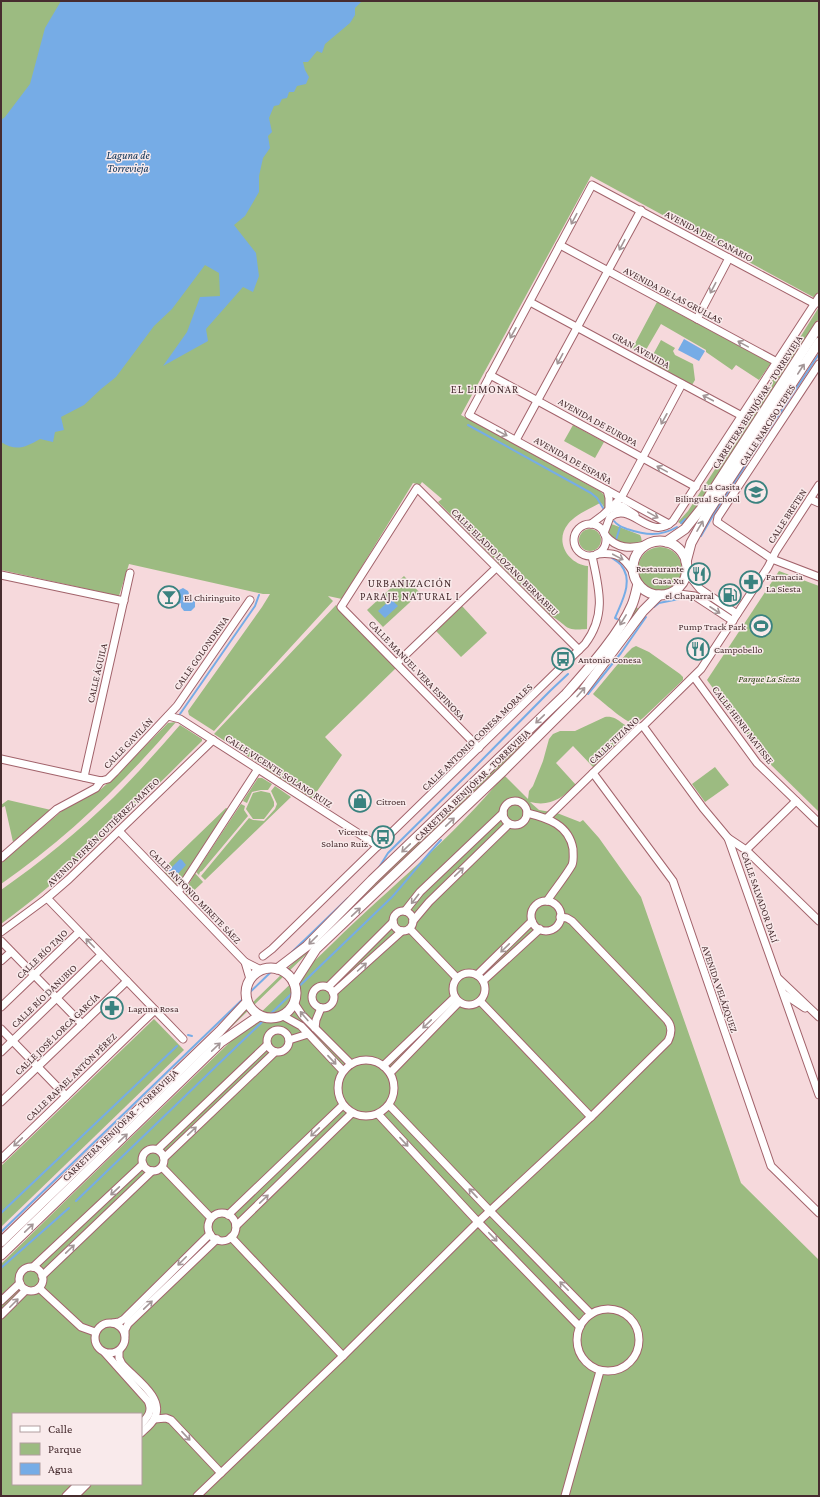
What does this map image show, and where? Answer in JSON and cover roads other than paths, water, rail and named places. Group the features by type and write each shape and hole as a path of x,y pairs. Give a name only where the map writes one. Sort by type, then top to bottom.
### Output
{"main road":[{"name":"CARRETERA BENIJÓFAR - TORREVIEJA","path":"666,542 685,529 701,509 819,326"},
{"name":"CARRETERA BENIJÓFAR - TORREVIEJA","path":"686,562 691,543 708,512 819,342"},
{"path":"656,542 666,542 677,547 683,554 686,562 687,573 682,585 671,593 659,595 645,591 638,584 633,572 633,564 640,550 646,545 656,542"},
{"name":"CARRETERA BENIJÓFAR - TORREVIEJA","path":"277,969 307,946 372,880 566,694 590,667 624,620 633,603 638,584"},
{"name":"CARRETERA BENIJÓFAR - TORREVIEJA","path":"294,983 316,949 502,772 582,692 643,611 659,595"},
{"path":"266,968 277,969 283,971 289,976 294,983 296,991 294,1003 290,1010 283,1016 271,1019 260,1016 252,1011 247,1002 245,991 247,983 250,979 261,970 266,968"},
{"name":"CARRETERA BENIJÓFAR - TORREVIEJA","path":"1,1242 220,1031 247,1002"},
{"name":"CARRETERA BENIJÓFAR - TORREVIEJA","path":"1,1255 221,1042 260,1016"}],"street":[{"name":"AVENIDA DEL CANARIO","path":"560,245 593,185 815,304"},
{"path":"516,440 640,210"},
{"path":"490,375 560,245"},
{"name":"AVENIDA DE LAS GRULLAS","path":"560,245 777,362"},
{"path":"696,318 729,258"},
{"path":"594,555 604,546 604,534 608,521 610,517 617,513 627,513 654,527 669,524 678,515 819,297"},
{"name":"GRAN AVENIDA","path":"530,302 742,416"},
{"name":"CALLE NARCISO YEPES","path":"772,559 717,522 718,517 819,364"},
{"name":"AVENIDA DE EUROPA","path":"490,375 696,487"},
{"name":"AVENIDA DE ESPAÑA","path":"490,375 469,415 669,524"},
{"path":"633,572 626,562 617,555 606,553 588,556 579,552 576,549 574,536 582,526 591,524 620,498 682,384"},
{"name":"CALLE BRETEN","path":"733,621 819,485"},
{"name":"CALLE ELADIO LOZANO BERNABEU","path":"342,607 417,488 579,650"},
{"path":"607,490 609,508"},
{"path":"810,499 819,503"},
{"path":"609,508 618,506 625,507 634,513 642,522"},
{"path":"591,524 598,527 613,543 621,547 634,548 646,545"},
{"name":"CALLE ANTONIO CONESA MORALES","path":"263,956 272,949 579,650 594,630 599,611 594,555"},
{"path":"772,559 819,577"},
{"path":"397,663 496,568"},
{"name":"CALLE ÁGUILA","path":"84,778 130,573"},
{"path":"687,573 700,589 737,614"},
{"path":"1,575 124,601"},
{"path":"671,593 695,596 733,621"},
{"name":"CALLE GOLONDRINA","path":"168,716 177,706 250,600"},
{"name":"CALLE MANUEL VERA ESPINOSA","path":"342,607 479,748"},
{"name":"CALLE TIZIANO","path":"547,818 694,676 706,662 733,621"},
{"name":"CALLE HENRI MATISSE","path":"694,676 757,763 819,823"},
{"name":"CALLE VICENTE SOLANO RUIZ","path":"168,716 180,719 378,846"},
{"name":"CALLE GAVILÁN","path":"1,858 57,809 96,788 101,781 108,779 168,716"},
{"name":"CALLE SALVADOR DALÍ","path":"643,726 703,808 728,838 819,1095"},
{"name":"AVENIDA EFRÉN GUTIÉRREZ MATEO","path":"1,932 47,898 119,832 213,740"},
{"path":"1,759 101,781"},
{"path":"178,892 258,769"},
{"name":"AVENIDA VELÁZQUEZ","path":"593,773 673,880 770,1166 819,1214"},
{"path":"511,801 519,801 525,806 527,813 526,819 521,824 515,825 509,824 504,819 503,813 505,806 511,801"},
{"path":"746,850 796,801"},
{"path":"405,911 420,892 503,813"},
{"path":"527,813 547,818 557,823 565,831 571,841 573,852 572,864 547,901"},
{"path":"410,929 413,921 429,902 509,824"},
{"name":"CALLE ANTONIO MIRETE SÁEZ","path":"119,832 245,962 250,979"},
{"path":"728,838 746,850 819,921"},
{"path":"47,898 183,1039"},
{"path":"547,901 553,903 559,909 560,917 557,925 550,930 542,930 535,926 531,918 532,910 537,904 547,901"},
{"path":"402,931 398,930 394,926 394,915 399,911 405,911 409,913 413,921"},
{"path":"197,1496 343,1356 478,1222 590,1117 668,1041 671,1035 671,1028 666,1020 572,921 567,918 560,917"},
{"path":"477,975 532,921"},
{"path":"328,986 333,993 334,999 326,1008 321,1008 313,1003 312,992 317,987 328,986 393,922"},
{"path":"333,993 402,931 410,929"},
{"path":"410,929 457,978"},
{"path":"483,981 540,929"},
{"name":"CALLE RÍO TAJO","path":"1,1007 79,932"},
{"path":"1,941 82,1024"},
{"path":"1,962 11,952"},
{"name":"CALLE RÍO DANUBIO","path":"1,1052 101,955"},
{"path":"245,962 261,970"},
{"path":"465,973 477,975 483,981 485,990 480,1001 473,1005 462,1004 457,1000 452,990 454,981 465,973"},
{"path":"777,977 819,1018"},
{"name":"CALLE JOSÉ LORCA GARCÍA","path":"1,1102 126,981"},
{"path":"783,994 797,996"},
{"path":"783,994 819,1018"},
{"path":"384,1066 457,1000"},
{"path":"390,1073 457,1000"},
{"path":"480,1001 590,1117"},
{"path":"294,1003 302,1015 351,1064"},
{"path":"315,1028 316,1020 321,1008"},
{"name":"CALLE RAFAEL ANTÓN PÉREZ","path":"1,1159 155,1010"},
{"path":"283,1016 301,1026 343,1071"},
{"path":"1,1028 66,1096"},
{"path":"275,1030 283,1031 289,1040 289,1044 282,1052 275,1052 269,1049 266,1042 269,1034 275,1030"},
{"path":"289,1040 308,1034"},
{"path":"158,1149 164,1156 165,1161 162,1167 158,1170 152,1171 146,1169 142,1158 144,1153 149,1149 158,1149 267,1045"},
{"path":"164,1158 275,1052"},
{"path":"363,1059 375,1061 384,1066 390,1073 394,1091 389,1104 378,1114 365,1116 352,1113 343,1105 338,1094 338,1082 343,1071 351,1064 363,1059"},
{"path":"389,1104 490,1211 591,1314"},
{"path":"228,1214 343,1105"},
{"path":"236,1226 234,1220 228,1214 221,1213 215,1214 208,1223 210,1234 216,1239 222,1240 231,1237 236,1226 352,1113"},
{"path":"378,1114 478,1222 580,1327"},
{"path":"33,1267 39,1270 42,1276 42,1282 39,1288 33,1291 26,1290 20,1283 19,1277 21,1271 33,1267 143,1164"},
{"path":"162,1167 211,1218"},
{"path":"42,1276 152,1171"},
{"path":"113,1324 124,1319 210,1234"},
{"path":"231,1237 343,1356"},
{"path":"105,1353 112,1354 119,1351 124,1345 124,1335 128,1324 216,1239"},
{"path":"1,1301 20,1283"},
{"path":"39,1288 81,1326 95,1332"},
{"path":"1,1315 26,1290"},
{"path":"608,1309 625,1314 637,1327 639,1344 632,1360 618,1370 600,1370 588,1364 580,1354 577,1340 580,1327 591,1314 608,1309"},
{"path":"124,1335 123,1331 118,1325 104,1324 95,1332 95,1342 98,1349 105,1353 148,1401 150,1412 148,1418 142,1423"},
{"path":"119,1351 119,1358 122,1364 154,1399 157,1408 155,1419 142,1432"},
{"path":"565,1496 600,1370"},
{"path":"155,1419 166,1418 171,1420 221,1473"},
{"path":"66,1496 77,1485"},
{"path":"75,1496 87,1485"}],"water":[{"name":"Laguna de Torrevieja","path":"61,1 362,1 355,8 355,15 350,23 325,44 322,53 317,51 308,62 303,62 309,77 306,84 297,86 294,92 289,92 287,98 282,99 279,105 274,106 269,118 272,132 268,136 270,148 263,158 259,176 259,192 245,216 234,225 256,253 259,276 253,292 243,287 206,329 208,341 163,366 187,332 200,297 220,296 219,273 205,265 172,309 154,326 116,377 84,405 61,417 64,430 55,432 53,442 40,439 25,446 16,448 1,442 1,120 5,117 30,84 45,28"},
{"path":"684,339 705,351 699,361 678,350"},
{"path":"183,588 188,591 195,602 195,607 191,611 184,611 181,607 181,603 177,605 174,602 174,599 177,598 177,591"},
{"path":"391,599 398,606 385,618 378,611"},
{"path":"180,859 186,865 174,878 168,871"}],"waterway":[{"path":"701,536 718,507 819,354"},
{"path":"468,425 591,493 597,498 603,508"},
{"path":"681,523 685,519"},
{"path":"614,521 623,528 646,534 658,534 677,527"},
{"path":"616,540 620,527"},
{"path":"611,557 619,562 625,571 627,578 626,591 615,618 617,619"},
{"path":"180,714 255,606 259,595"},
{"path":"654,607 659,603 679,599"},
{"path":"588,694 621,653 646,617"},
{"path":"378,869 388,853 568,674"},
{"path":"76,1201 392,897 441,840"},
{"path":"292,952 348,898"},
{"path":"1,1232 274,969"},
{"path":"188,1035 192,1036"},
{"path":"1,1213 177,1046"},
{"path":"1,1268 69,1208"}],"place":[{"name":"La Casita Bilingual School","path":"756,492"},
{"name":"Restaurante Casa Xu","path":"699,574"},
{"name":"Farmacia La Siesta","path":"751,582"},
{"name":"el Chaparral","path":"730,595"},
{"name":"El Chiringuito","path":"169,597"},
{"name":"Pump Track Park","path":"761,626"},
{"name":"Campobello","path":"698,649"},
{"name":"Antonio Conesa","path":"563,659"},
{"name":"Citroen","path":"360,801"},
{"name":"Vicente Solano Ruiz","path":"383,837"},
{"name":"Laguna Rosa","path":"112,1008"}],"district":[{"name":"EL LIMONAR","path":"485,389"},
{"name":"URBANIZACIÓN PARAJE NATURAL I","path":"410,589"}],"park label":[{"name":"Parque La Siesta","path":"769,678"}]}
